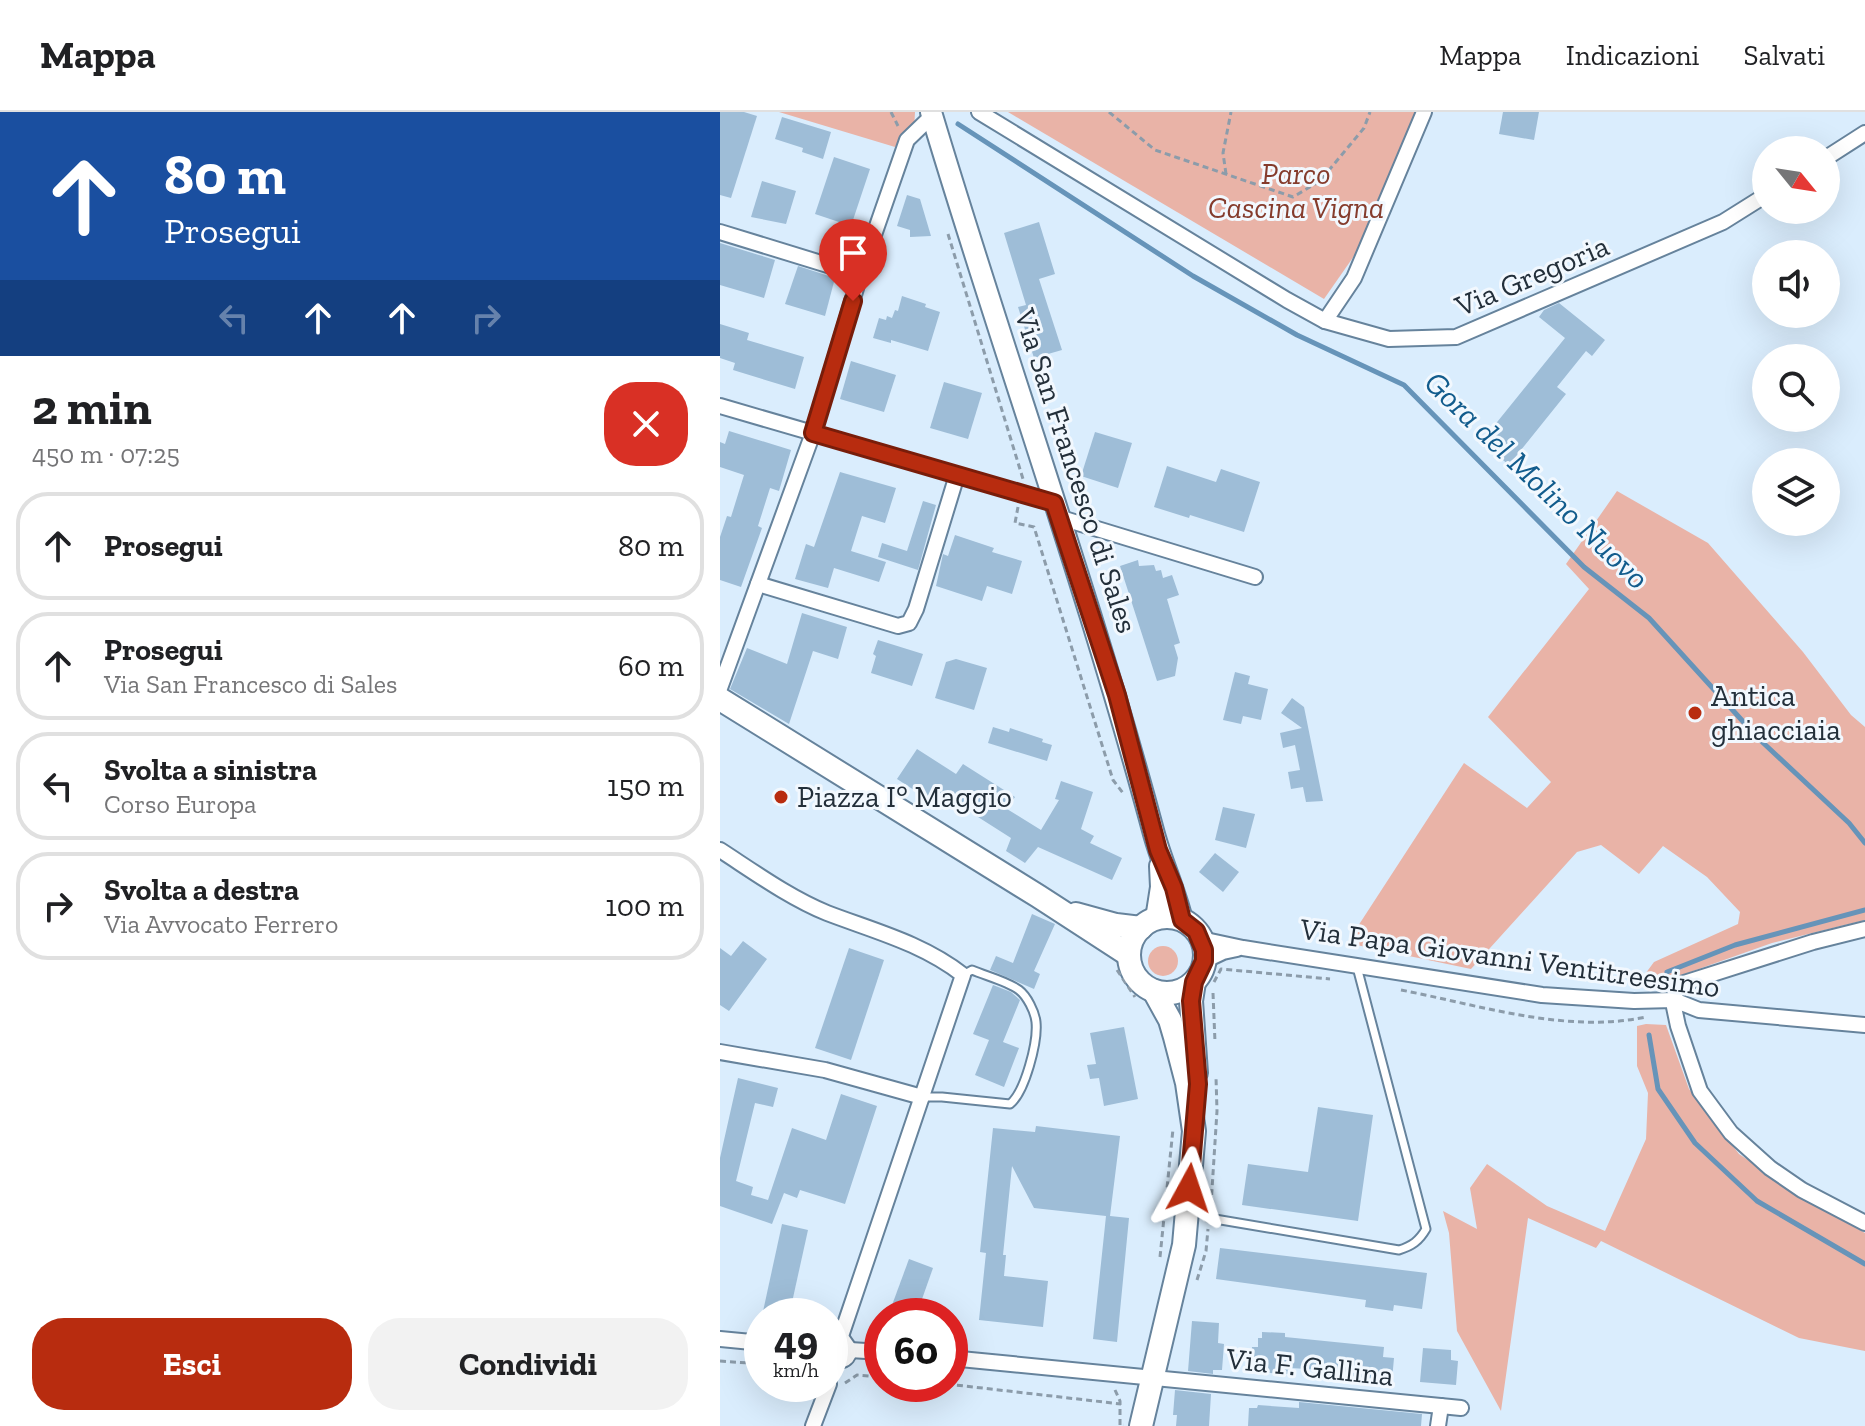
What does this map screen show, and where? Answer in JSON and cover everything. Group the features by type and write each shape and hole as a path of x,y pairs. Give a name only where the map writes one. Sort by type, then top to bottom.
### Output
{"main road":[{"name":"Via San Francesco di Sales","path":"932,114 1117,695 1158,850"},
{"path":"720,699 1038,896 1122,961 1170,1020 1175,1037 1183,1120 1184,1245 1141,1426"},
{"path":"1158,850 1174,888 1182,920"},
{"path":"1122,961 1130,945 1148,924 1161,887 1158,850"},
{"path":"1038,896 1076,914 1116,925 1148,924 1169,918 1182,920 1196,931 1201,939 1204,961 1194,982 1191,1001 1198,1084 1183,1120"},
{"path":"1148,996 1175,992 1194,982"}],"street":[{"name":"Via Gregoria","path":"979,112 1325,321 1389,339 1456,337 1723,222 1752,204"},
{"path":"1325,321 1354,278 1424,112"},
{"path":"720,688 813,433 860,275 907,140 932,114"},
{"path":"1840,149 1865,133"},
{"path":"720,232 860,275"},
{"path":"720,406 1021,494 1056,510 1255,577"},
{"path":"758,584 898,626 909,623 957,475"},
{"path":"720,850 809,904 896,937 948,963 963,975 848,1321"},
{"path":"1865,929 1698,978 1676,989 1674,1006 1700,1091 1731,1133 1770,1168 1802,1190 1865,1223"},
{"name":"Via Papa Giovanni Ventitreesimo","path":"1201,939 1542,995 1634,1001 1865,1025"},
{"name":"Via Papa Giovanni Ventitreesimo","path":"1204,961 1223,952 1243,948"},
{"path":"720,1052 825,1070 922,1097"},
{"path":"720,1339 744,1341"},
{"name":"Via F. Gallina","path":"968,1360 1461,1408"},
{"path":"813,1426 824,1402"},
{"path":"1438,1426 1441,1406"}],"lane":[{"path":"1209,1218 1399,1250 1410,1247 1426,1229 1356,965"},
{"path":"922,1097 1010,1104 1018,1098 1024,1083 1036,1021 1029,1002 1018,989 972,970 963,975"}],"path":[{"path":"1109,112 1155,150 1293,197 1320,181 1364,128 1370,112"},
{"path":"1226,174 1223,153 1231,112"},
{"path":"944,222 1023,479 1015,523 1034,527 1113,780 1127,797"},
{"path":"1122,961 1128,988 1148,996"},
{"path":"1215,1050 1213,991 1214,980 1221,969 1360,982"},
{"path":"1390,988 1538,1017 1569,1020 1621,1023 1674,1006"},
{"path":"1195,1285 1206,1251 1209,1218 1217,1111 1215,1065"},
{"path":"1159,1263 1183,1120"},
{"path":"720,1361 744,1363"},
{"path":"968,1386 1121,1404"}],"green space":[{"path":"779,112 915,112 914,131 904,132 895,147"},
{"name":"Parco Cascina Vigna","path":"1008,112 1416,112 1361,246 1324,299"},
{"path":"1617,491 1708,543 1803,652 1851,715 1865,727 1865,920 1772,943 1676,977 1637,985 1654,962 1738,924 1740,912 1707,877 1663,846 1639,874 1601,845 1577,852 1471,969 1347,943 1464,763 1527,808 1551,782 1488,717 1589,589 1566,564"},
{"path":"1163,946 1174,950 1178,961 1174,972 1163,976 1152,972 1148,961 1152,950"},
{"path":"1666,1025 1689,1089 1739,1154 1865,1233 1865,1351 1799,1338 1601,1241 1596,1248 1528,1218 1501,1411 1457,1331 1449,1233 1443,1211 1477,1229 1470,1188 1487,1164 1547,1206 1605,1231 1646,1139 1648,1093 1637,1066 1637,1026"}],"building":[{"path":"720,112 744,112 757,116 731,198 720,195"},
{"path":"1503,112 1539,112 1534,140 1499,134"},
{"path":"782,117 831,132 823,159 802,152 803,148 775,139"},
{"path":"834,157 870,169 851,226 815,214"},
{"path":"762,181 796,191 786,224 751,217"},
{"path":"907,195 920,199 931,236 910,237 910,230 897,226"},
{"path":"1039,222 1055,274 1039,279 1062,350 1034,358 1018,307 1026,305 1004,233"},
{"path":"720,243 775,260 764,298 720,285"},
{"path":"798,266 835,278 825,316 785,304"},
{"path":"902,296 940,312 928,351 873,338 879,318 892,318 895,310 898,311"},
{"path":"1559,303 1605,340 1592,356 1586,351 1557,387 1566,394 1509,465 1481,442 1565,338 1539,317 1544,310"},
{"path":"720,324 749,333 747,340 804,357 795,389 733,370 735,363 720,358"},
{"path":"851,361 896,375 884,412 840,399"},
{"path":"944,382 982,393 968,439 930,428"},
{"path":"729,431 791,450 779,491 770,488 758,526 762,528 741,587 720,580 720,537 727,516 731,517 744,475 720,467 720,442 725,444"},
{"path":"1095,432 1132,443 1118,488 1081,476"},
{"path":"1167,466 1216,482 1221,469 1260,482 1244,532 1154,507"},
{"path":"840,472 896,488 885,523 862,516 851,551 886,562 879,582 834,568 828,588 795,579 806,544 814,547"},
{"path":"923,501 936,505 918,570 878,557 882,543 907,551"},
{"path":"955,535 994,548 992,552 1022,561 1012,594 987,586 982,601 936,586 943,554 948,556"},
{"path":"1138,560 1139,566 1154,565 1156,571 1161,570 1163,578 1172,575 1179,595 1167,599 1180,643 1174,645 1178,658 1175,676 1157,681 1120,566"},
{"path":"802,613 847,627 838,659 813,651 789,724 730,689 747,648 787,664"},
{"path":"878,640 923,654 912,686 871,673"},
{"path":"956,659 987,668 974,710 935,698 946,662"},
{"path":"1235,672 1250,676 1248,684 1268,689 1261,720 1243,716 1241,724 1223,720"},
{"path":"1292,698 1304,707 1323,801 1306,802 1303,787 1291,789 1288,772 1300,770 1295,745 1283,748 1280,733 1302,728 1281,713"},
{"path":"993,727 1009,732 1010,728 1043,739 1042,742 1052,745 1047,761 988,743"},
{"path":"917,749 956,774 963,764 1015,797 1007,809 1041,830 1059,800 1055,799 1061,781 1093,792 1081,829 1094,836 1090,843 1122,858 1112,880 1038,847 1025,863 1006,851 1011,838 934,789 928,799 897,779"},
{"path":"1223,807 1255,814 1246,848 1215,840"},
{"path":"1215,853 1239,872 1223,892 1199,872"},
{"path":"1032,914 1055,924 1034,971 1040,974 1034,989 990,970 996,956 1013,963"},
{"path":"743,941 767,959 729,1011 720,1005 720,948 731,956"},
{"path":"849,948 884,960 851,1060 815,1048"},
{"path":"993,985 1011,992 1020,1000 1003,1042 1019,1048 1004,1087 975,1075 989,1040 973,1034"},
{"path":"1124,1027 1138,1099 1104,1106 1099,1078 1090,1079 1087,1065 1096,1064 1090,1033"},
{"path":"738,1078 778,1088 773,1107 755,1103 736,1181 753,1187 751,1195 768,1200 792,1128 826,1140 841,1094 877,1106 845,1204 800,1190 797,1198 784,1193 772,1224 720,1206 720,1158"},
{"path":"1318,1107 1373,1115 1358,1221 1242,1205 1248,1164 1308,1172"},
{"path":"1036,1126 1120,1136 1110,1216 1129,1218 1117,1342 1093,1339 1106,1216 1034,1208 1012,1166 1003,1255 1006,1255 1004,1276 1048,1281 1043,1327 979,1320 986,1253 980,1252 993,1128 1035,1132"},
{"path":"782,1224 808,1230 793,1298 766,1298"},
{"path":"1220,1248 1427,1273 1422,1309 1394,1305 1393,1311 1365,1307 1366,1300 1216,1279"},
{"path":"909,1259 933,1268 922,1298 895,1298"},
{"path":"1192,1321 1219,1323 1218,1343 1224,1344 1222,1370 1213,1370 1213,1374 1188,1371"},
{"path":"1262,1332 1384,1347 1383,1357 1394,1358 1392,1380 1352,1376 1352,1372 1291,1368 1290,1374 1250,1372 1252,1347 1258,1347"},
{"path":"1423,1348 1451,1350 1451,1360 1458,1361 1456,1385 1420,1382"},
{"path":"1175,1390 1211,1394 1209,1426 1176,1426 1177,1415 1173,1415"},
{"path":"1299,1402 1422,1414 1421,1426 1248,1426 1249,1408 1257,1408 1258,1405 1299,1408"}],"waterway":[{"name":"Gora del Molino Nuovo","path":"958,124 1193,276 1297,335 1404,385 1584,567 1649,618 1758,738 1849,823 1865,843"},
{"name":"Gora del Molino Nuovo","path":"1667,972 1735,945 1865,910"},
{"name":"Gora del Molino Nuovo","path":"1649,1035 1658,1089 1695,1143 1757,1201 1865,1264"}],"place":[{"name":"Antica ghiacciaia","path":"1695,713"},
{"name":"Piazza I° Maggio","path":"781,797"}],"route":[{"path":"853,301 813,433 1054,503 1117,695 1158,850 1174,888 1182,920 1196,931 1204,950 1204,961 1194,982 1191,1001 1198,1084 1189,1188"}]}
